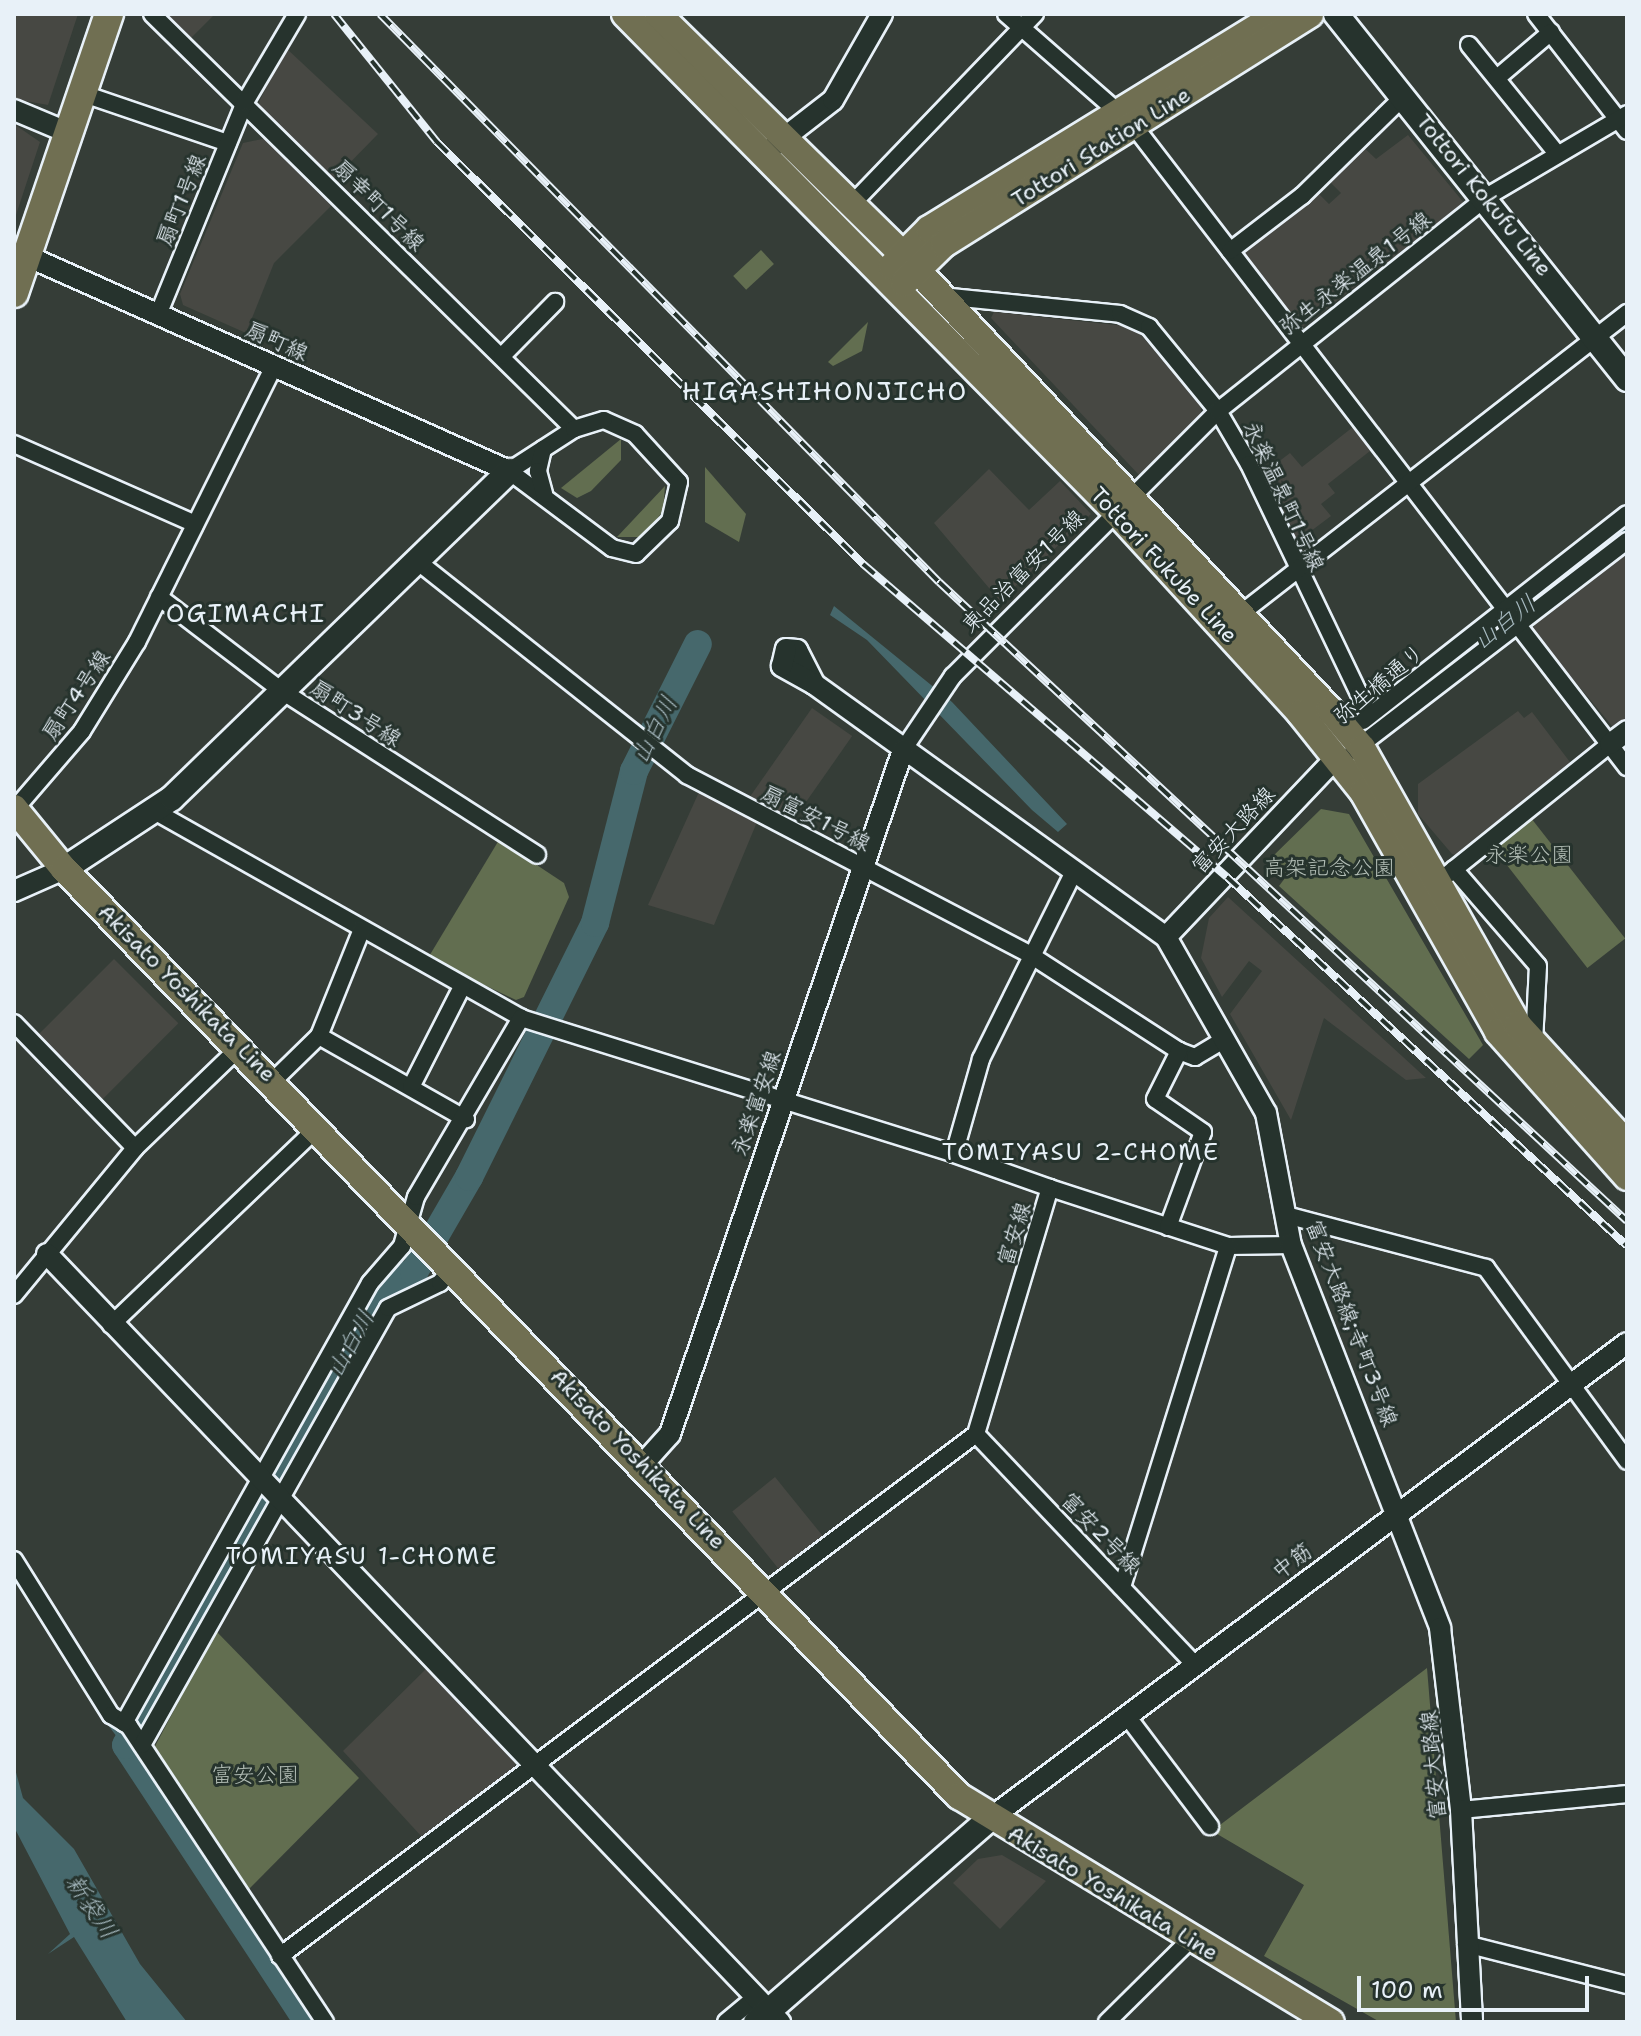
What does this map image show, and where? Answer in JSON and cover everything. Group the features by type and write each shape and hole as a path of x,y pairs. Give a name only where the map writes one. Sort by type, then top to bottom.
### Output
{"highway":[{"path":"14,293 109,14"}],"main road":[{"name":"Tottori Fukube Line","path":"625,14 775,145 852,204 901,272 941,296 1123,502 1243,612 1446,876 1534,1045 1627,1144"},
{"name":"Tottori Fukube Line","path":"658,14 775,145 1123,502 1349,746 1498,1032 1627,1177"},
{"name":"Tottori Station Line","path":"1127,119 1278,14"},
{"name":"Tottori Station Line","path":"901,272 929,229 1310,14"},
{"name":"Tottori Kokufu Line","path":"1336,14 1488,196 1627,379"},
{"path":"64,869 156,812 509,471"},
{"name":"Akisato Yoshikata Line","path":"14,808 64,869 274,1080 988,1820 1331,2022"},
{"path":"766,2013 988,1820"}],"street":[{"name":"扇幸町1号線","path":"152,14 245,102 574,429"},
{"name":"扇町1号線","path":"158,315 245,102 297,14"},
{"path":"775,145 833,100 882,14"},
{"path":"1006,14 1030,19 1127,119 1627,767"},
{"path":"1536,14 1624,121"},
{"path":"852,204 1030,19"},
{"path":"1497,78 1551,32"},
{"path":"1469,45 1558,155"},
{"path":"81,93 228,143"},
{"path":"1230,251 1302,196 1404,96"},
{"path":"14,110 69,133"},
{"name":"弥生永楽温泉1号線","path":"1123,502 1218,411 1488,196 1624,121"},
{"name":"扇町線","path":"27,256 509,471 629,555 651,546 677,508 675,474 625,426 594,420 574,429 509,471"},
{"name":"永楽温泉町1号線","path":"941,296 1133,316 1218,411 1293,568 1369,715"},
{"path":"502,356 555,302"},
{"path":"1243,612 1406,478 1593,334 1627,313"},
{"path":"14,444 195,524 274,366"},
{"path":"487,490 544,494 538,471 543,449"},
{"name":"東品治富安1号線","path":"903,750 947,682 1123,502"},
{"name":"弥生橋通り","path":"1349,746 1369,715 1627,514"},
{"name":"扇町4号線","path":"14,808 82,731 159,597 195,524"},
{"name":"弥生橋通り","path":"1349,746 1517,627 1627,541"},
{"name":"扇富安1号線","path":"417,561 663,760 1029,954 1179,1051"},
{"name":"扇町3号線","path":"159,597 282,691 537,855"},
{"path":"814,684 1166,937"},
{"path":"1534,1045 1538,966 1446,876 1627,731"},
{"name":"富安大路線","path":"1166,937 1349,746"},
{"name":"永楽富安線","path":"643,1464 670,1434 903,750"},
{"name":"富安線","path":"156,812 521,1018 954,1154 1050,1188 976,1434"},
{"path":"14,891 64,869"},
{"path":"954,1154 981,1059 1029,954 1074,872"},
{"path":"274,1080 319,1036 362,929"},
{"name":"富安大路線;寺町3号線","path":"1166,937 1272,1127 1291,1245 1400,1511"},
{"path":"411,1087 463,985"},
{"path":"133,1733 270,1488 375,1275 415,1229 466,1119 521,1018"},
{"path":"14,1023 135,1148"},
{"path":"319,1036 466,1119"},
{"path":"1168,1227 1203,1132 1155,1099 1179,1051 1195,1057 1222,1041"},
{"path":"14,1295 135,1148 240,1047"},
{"path":"111,1325 318,1127"},
{"path":"1050,1188 1228,1246 1291,1245"},
{"path":"1286,1215 1486,1268 1627,1461"},
{"path":"1122,1587 1228,1246"},
{"path":"47,1254 111,1325 535,1763 766,2013"},
{"path":"133,1733 270,1488 388,1308 440,1283 447,1261"},
{"name":"中筋","path":"988,1820 1627,1343"},
{"path":"280,1956 535,1763 769,1595 976,1434"},
{"name":"富安2号線","path":"976,1434 1194,1664"},
{"name":"富安大路線","path":"1400,1511 1440,1628 1461,1810 1472,2022"},
{"path":"14,1560 111,1715 133,1733 325,2022"},
{"path":"1127,1716 1210,1826"},
{"path":"1461,1810 1627,1794"},
{"path":"1107,2022 1190,1940"},
{"path":"1466,1944 1627,1985"},
{"path":"726,2022 766,2013"}],"shaded area":[{"path":"14,14 78,14 48,105 14,99"},
{"path":"159,14 215,14 188,41"},
{"path":"286,48 378,134 331,182 256,108"},
{"path":"14,124 40,142 14,221"},
{"path":"1408,135 1464,203 1301,328 1241,250 1315,190 1329,204 1341,193 1324,176 1359,143 1376,159"},
{"path":"267,138 334,203 274,263 246,333 183,305 180,294 243,143"},
{"path":"994,312 1134,327 1201,405 1201,415 1140,476 991,318"},
{"path":"1353,427 1370,451 1328,484 1335,493 1321,504 1331,516 1295,543 1265,472 1290,453 1302,467"},
{"path":"989,469 1029,510 1060,481 1091,514 1000,601 934,523"},
{"path":"1627,549 1627,724 1617,732 1533,631 1535,621"},
{"path":"812,708 852,736 791,824 751,796"},
{"path":"1518,711 1524,718 1532,712 1573,766 1460,856 1452,854 1418,814 1418,784"},
{"path":"699,792 757,822 714,925 648,905"},
{"path":"1228,897 1426,1078 1406,1080 1324,1018 1291,1120 1230,1014 1262,971 1249,961 1222,997 1201,958 1209,918"},
{"path":"114,959 178,1023 101,1101 36,1037"},
{"path":"775,1477 823,1537 781,1571 732,1512"},
{"path":"428,1667 516,1758 515,1768 422,1837 343,1751"},
{"path":"1002,1855 1046,1881 1000,1929 953,1883 978,1859"}],"green space":[{"path":"761,250 774,264 746,290 733,276"},
{"path":"868,322 862,351 833,366 828,362"},
{"path":"621,439 621,460 591,491 577,498 561,488"},
{"path":"705,467 746,514 739,542 705,522"},
{"path":"665,486 663,511 643,537 617,537"},
{"name":"高架記念公園","path":"1321,809 1349,814 1483,1045 1469,1059 1279,886 1285,878 1266,863"},
{"name":"永楽公園","path":"1531,818 1625,939 1587,968 1493,848"},
{"path":"499,840 564,883 569,897 524,997 516,1000 428,958"},
{"name":"富安公園","path":"216,1631 359,1778 245,1893 153,1750"},
{"path":"1427,1668 1456,2022 1380,2022 1264,1956 1304,1885 1212,1831"}],"water":[{"path":"834,606 952,702 1067,824 1058,832 1032,810 867,640 830,615"},
{"name":"新袋川","path":"14,1765 23,1798 74,1849 140,1964 187,2022 127,2022 74,1937 48,1954 70,1934 14,1827"}],"waterway":[{"name":"山白川","path":"1405,702 1627,527"},
{"name":"山白川","path":"308,2022 126,1745 384,1287 414,1272 469,1177 595,923 634,771 698,644"},
{"path":"14,1575 30,1601"},
{"path":"105,1717 126,1745"}],"railway":[{"path":"334,14 437,142 863,564 1227,877 1627,1246"},
{"path":"380,14 939,582 1627,1221"}],"district":[{"name":"HIGASHIHONJICHO","path":"825,391"},
{"name":"OGIMACHI","path":"246,613"},
{"name":"TOMIYASU 2-CHOME","path":"1081,1153"},
{"name":"TOMIYASU 1-CHOME","path":"362,1557"}]}
